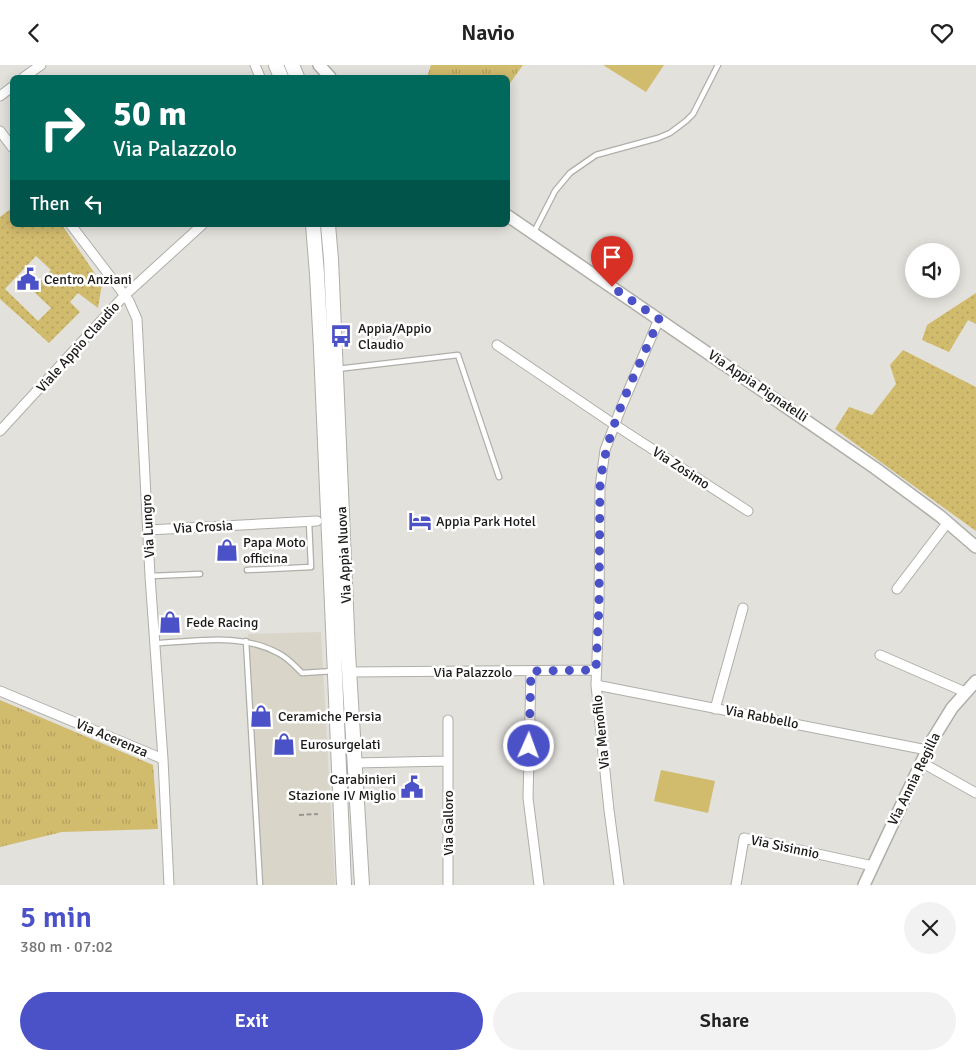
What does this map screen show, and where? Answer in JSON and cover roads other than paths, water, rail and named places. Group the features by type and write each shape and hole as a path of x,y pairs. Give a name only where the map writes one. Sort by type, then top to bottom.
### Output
{"main road":[{"path":"319,65 328,75"},
{"name":"Via Appia Pignatelli","path":"510,217 832,437 948,522 976,547"},
{"name":"Via Appia Nuova","path":"313,227 342,671 355,763 362,885"},
{"name":"Via Appia Nuova","path":"328,227 336,369 344,885"},
{"name":"Via Annia Regilla","path":"864,885 927,750 943,721 976,681"}],"street":[{"path":"27,75 41,65"},
{"path":"0,131 7,144"},
{"name":"Via Lungro","path":"72,227 134,310 137,319 150,575 163,759"},
{"name":"Viale Appio Claudio","path":"0,431 124,296 200,227"},
{"name":"Via Menofilo","path":"619,885 608,810 596,685 600,487 605,451 659,319"},
{"name":"Via Zosimo","path":"497,345 615,425 748,511"},
{"name":"Via Crosia","path":"148,530 313,522"},
{"path":"897,589 948,522"},
{"path":"716,709 743,608"},
{"path":"880,655 965,692"},
{"name":"Via Palazzolo","path":"342,671 596,670"},
{"path":"531,671 528,798 539,885"},
{"name":"Via Rabbello","path":"596,685 927,750"},
{"name":"Via Acerenza","path":"0,691 163,759 169,885"},
{"name":"Via Galloro","path":"448,720 448,885"},
{"path":"355,763 448,761"},
{"path":"921,762 976,793"},
{"name":"Via Sisinnio","path":"736,885 744,838 873,866"}],"lane":[{"path":"533,233 555,191 570,173 596,155 658,138 670,133 686,121 693,114 718,65"},
{"path":"336,369 458,355 500,477"},
{"path":"248,570 311,567 313,522"},
{"path":"150,575 200,573"},
{"path":"155,643 201,639 246,641 279,653 302,673 342,671"},
{"path":"246,641 260,885"}],"place":[{"name":"Centro Anziani","path":"28,279"},
{"name":"Appia/Appio Claudio","path":"341,336"},
{"name":"Appia Park Hotel","path":"420,521"},
{"name":"Papa Moto officina","path":"227,550"},
{"name":"Fede Racing","path":"170,622"},
{"name":"Ceramiche Persia","path":"261,716"},
{"name":"Eurosurgelati","path":"284,744"},
{"name":"Carabinieri Stazione IV Miglio","path":"412,787"}]}
